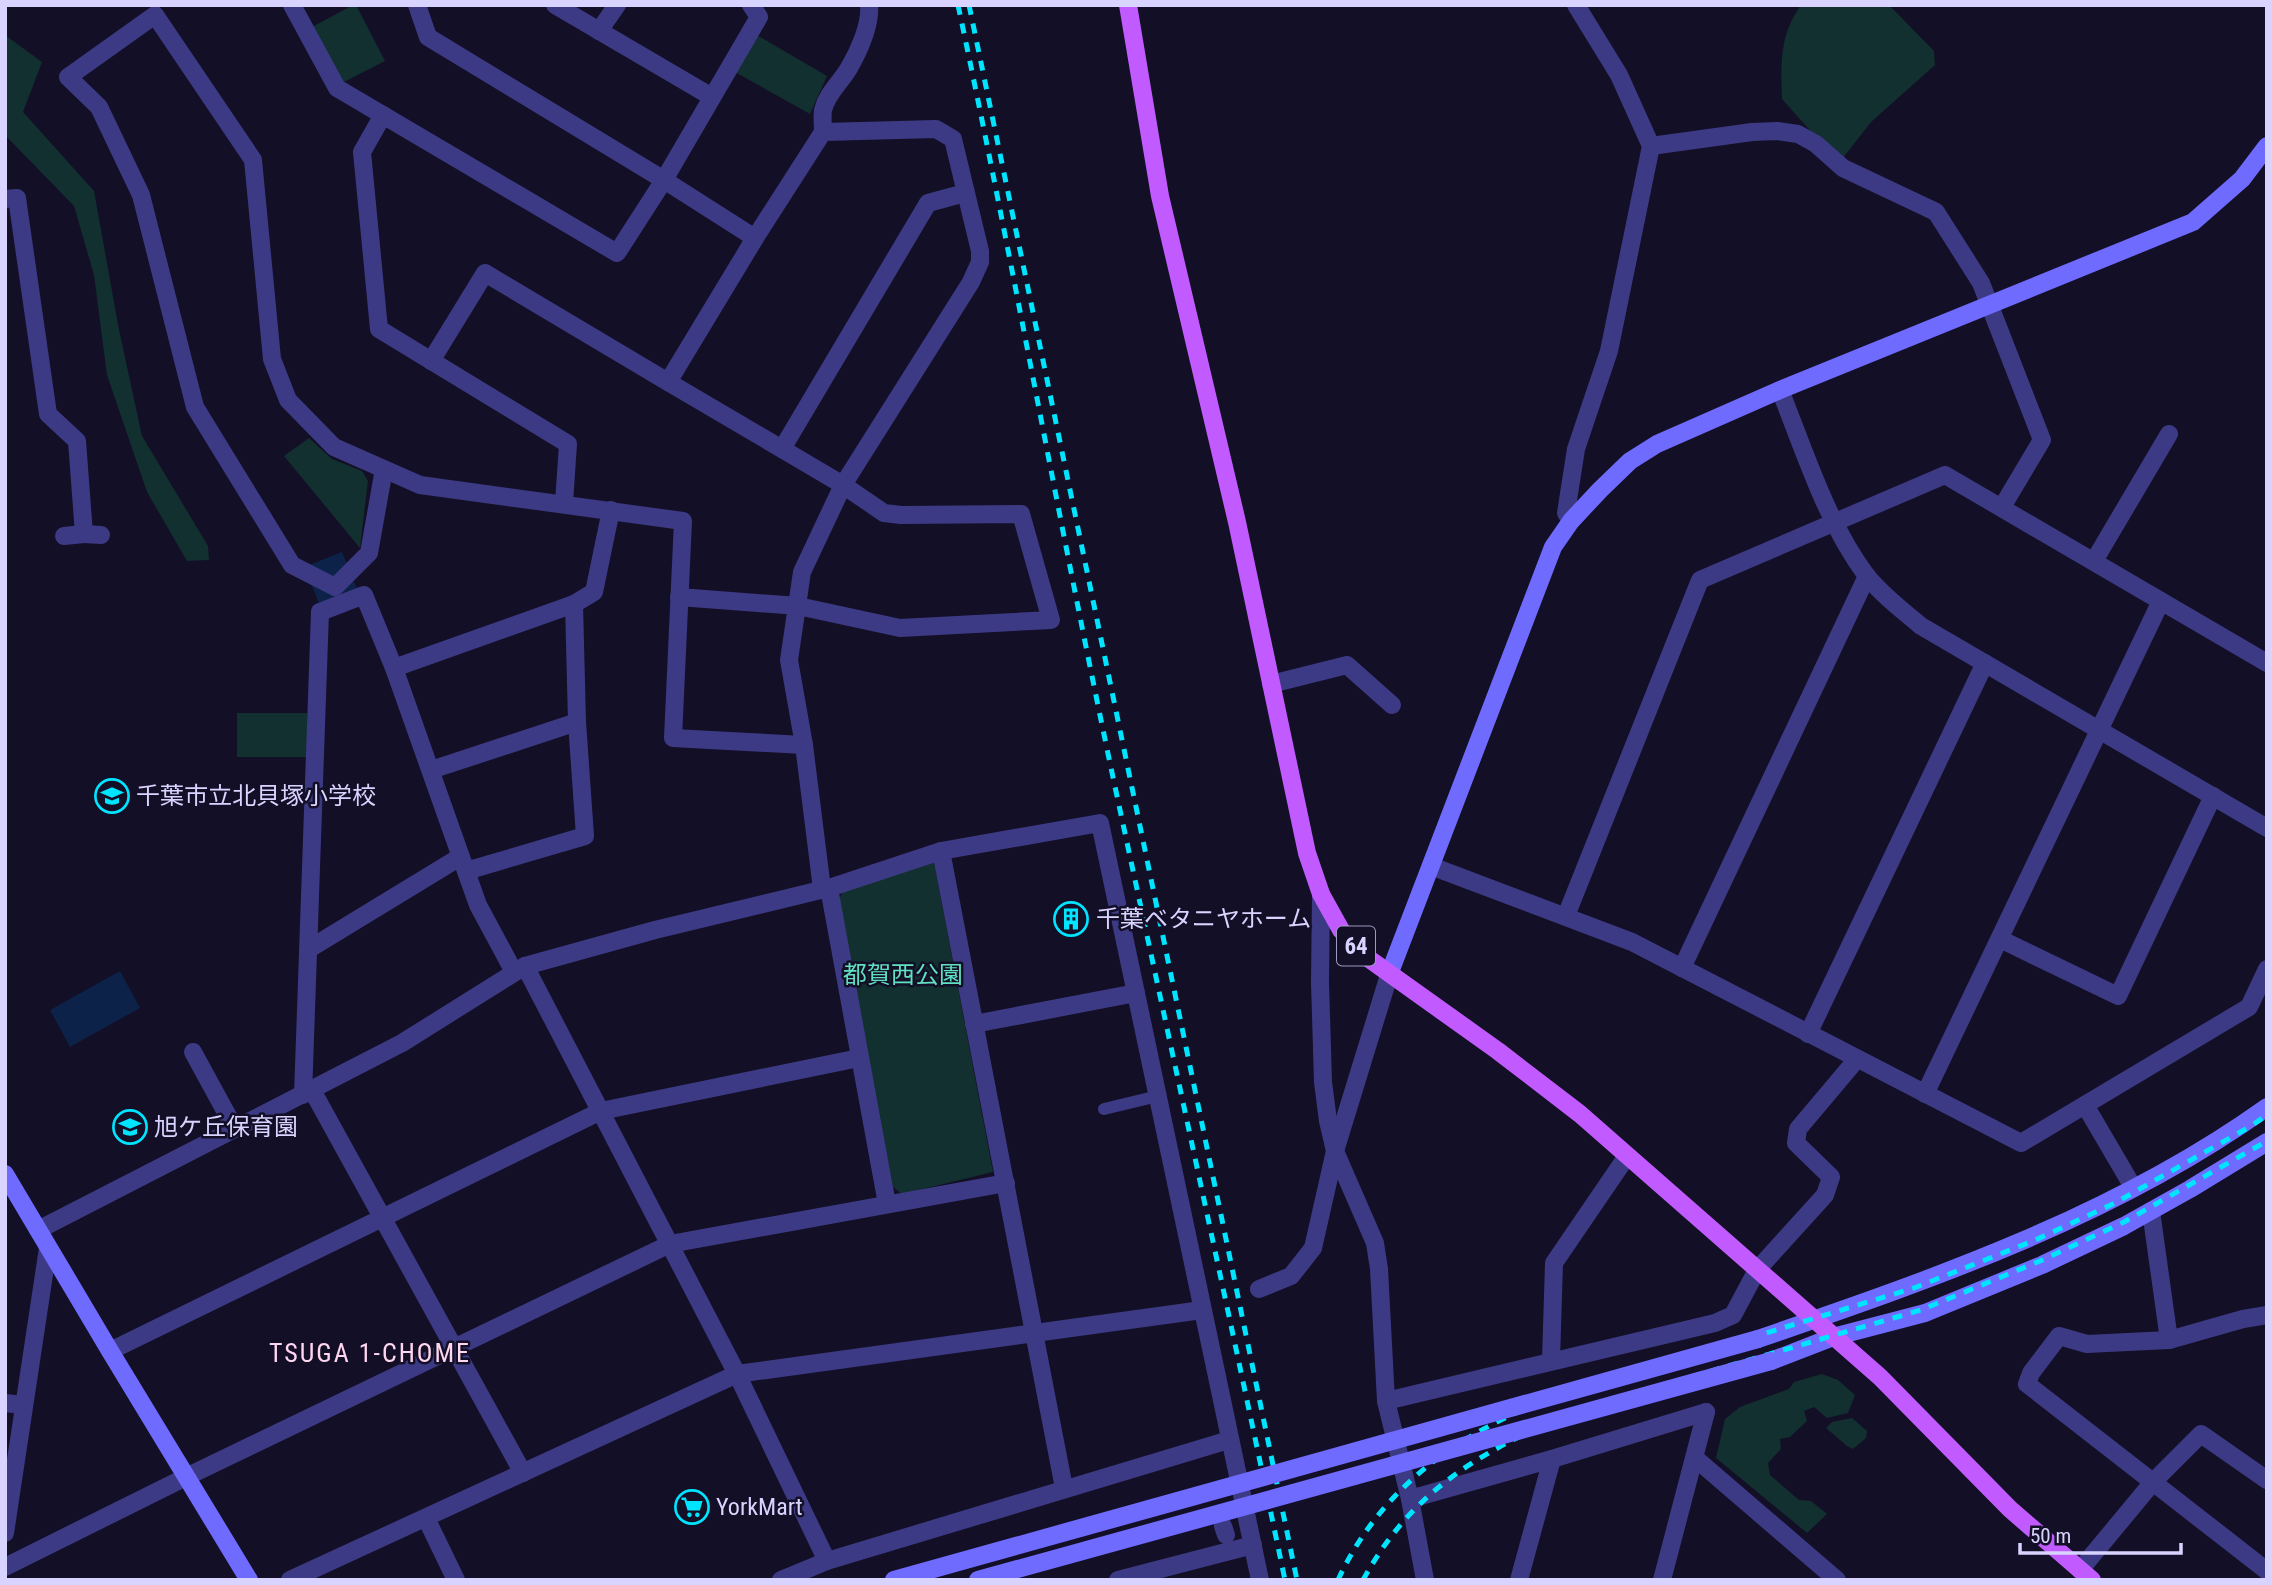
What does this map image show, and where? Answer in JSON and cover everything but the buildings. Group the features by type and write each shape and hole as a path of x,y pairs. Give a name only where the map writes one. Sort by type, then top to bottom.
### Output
{"main road":[{"name":"64","path":"1128,5 1160,196 1237,522 1307,853 1321,894 1341,930 1365,956 1499,1051 1580,1114 1880,1377 2010,1509 2086,1575"}],"street":[{"path":"292,5 337,88 617,253 664,180 760,17 751,5"},
{"path":"417,5 428,37 755,238"},
{"path":"555,5 712,97"},
{"path":"599,31 617,5"},
{"path":"668,382 823,132 823,111 833,89 850,67 866,30 869,5"},
{"path":"1571,521 1566,513 1576,449 1609,351 1651,146 1619,75 1576,5"},
{"path":"384,469 369,553 335,587 292,565 195,407 141,195 99,107 68,77 155,15 253,160 272,359 288,400 334,447 384,469 420,485 683,521 673,738 804,746"},
{"path":"383,115 362,152 379,329 568,444 564,503"},
{"path":"823,132 936,129 953,139 980,251 980,262 971,282 843,485 802,572 789,660 825,889 887,1204"},
{"path":"1651,146 1752,132 1798,134 1816,144 1843,169 1936,212 1981,283 2042,440 2002,507"},
{"path":"1259,1289 1291,1276 1313,1248 1335,1150 1390,972 1534,592 1553,547 1571,521 1630,461 1657,444 1780,390 2193,222 2242,179 2266,147"},
{"path":"782,449 928,203 965,193"},
{"path":"5,199 17,198 48,414 77,441 92,534 64,536"},
{"path":"431,361 485,273 843,485 884,513 1021,514 1051,620 900,628 798,606 679,597"},
{"path":"1780,390 1834,521 1867,576 1892,603 1922,626 2267,828"},
{"path":"2094,561 2169,434"},
{"path":"1566,916 1700,580 1945,475 2267,663"},
{"path":"394,668 574,604 594,592 611,510"},
{"path":"1682,968 1867,576"},
{"path":"523,1473 383,1218 307,1092 320,612 364,595 394,668 478,905 519,969 601,1111 737,1374 827,1561"},
{"path":"1925,1094 2161,601"},
{"path":"309,949 463,864 585,836 577,722 574,604"},
{"path":"1808,1034 1985,663"},
{"path":"1271,684 1347,665 1392,705"},
{"path":"430,770 577,722"},
{"path":"2000,939 2118,996 2213,796"},
{"path":"38,1230 402,1043 519,969 655,930 825,889 940,851 1100,823 1260,1580"},
{"path":"940,851 1064,1488"},
{"path":"1431,866 1632,943 2021,1143 2249,1007 2267,969"},
{"path":"1321,894 1323,1082 1328,1121 1335,1150 1375,1243 1379,1269 1386,1401 1410,1499 1425,1580"},
{"path":"974,1024 1136,993"},
{"path":"193,1052 235,1129"},
{"path":"110,1351 601,1111 859,1058"},
{"path":"1386,1401 1715,1323 1733,1315 1757,1270 1825,1195 1831,1177 1796,1143 1798,1129 1857,1059"},
{"path":"2085,1105 2133,1187"},
{"path":"894,1580 1758,1339 1814,1320 2019,1241 2133,1187 2267,1107"},
{"path":"978,1580 1771,1361 1833,1337 1925,1313 2042,1265 2151,1211 2267,1142"},
{"path":"1551,1360 1555,1263 1627,1156"},
{"path":"5,1174 249,1580"},
{"path":"5,1567 670,1244 1006,1183"},
{"path":"2151,1211 2169,1340"},
{"path":"5,1533 14,1404 48,1248"},
{"path":"290,1580 737,1374 1034,1331 1202,1310"},
{"path":"2267,1315 2169,1340 2087,1344 2059,1336 2031,1373 2028,1384 2267,1571"},
{"path":"1410,1499 1706,1412 1662,1580"},
{"path":"2086,1575 2153,1482 2201,1434 2267,1480"},
{"path":"781,1580 827,1561 1229,1440"},
{"path":"1695,1458 1837,1580"},
{"path":"1519,1580 1552,1459"},
{"path":"426,1518 456,1580"},
{"path":"1118,1580 1253,1545"}],"lane":[{"path":"1104,1109 1158,1096"}],"green space":[{"path":"356,5 385,61 342,83 312,27"},
{"path":"1801,5 1889,5 1934,51 1935,65 1871,122 1839,163 1782,99 1785,39"},
{"path":"755,34 827,76 810,114 733,71"},
{"path":"5,35 42,62 23,112 94,191 119,330 142,436 208,546 209,560 187,561 147,492 107,375 94,275 74,206 5,135"},
{"path":"309,438 332,459 362,471 368,481 360,548 284,456"},
{"path":"237,713 307,713 308,757 237,757"},
{"name":"都賀西公園","path":"934,862 993,1172 902,1194 893,1187 837,902 844,890"},
{"path":"1822,1374 1838,1380 1855,1395 1848,1413 1827,1418 1814,1407 1804,1411 1807,1421 1790,1437 1780,1439 1781,1449 1768,1463 1770,1475 1799,1500 1811,1501 1827,1514 1807,1533 1716,1458 1725,1419 1740,1407 1789,1389 1794,1382"},
{"path":"1852,1418 1867,1431 1866,1438 1853,1449 1826,1428 1832,1422"}],"water":[{"path":"342,552 357,589 319,603 304,567"},
{"path":"120,971 140,1008 70,1047 50,1010"}],"railway":[{"path":"958,5 1094,685 1285,1580"},
{"path":"969,5 1297,1580"},
{"path":"1338,1580 1357,1545 1379,1514 1405,1486 1434,1461 1466,1439 1500,1421 1572,1392 1914,1288 2033,1241 2115,1203 2267,1115"},
{"path":"1363,1580 1383,1548 1428,1496 1481,1457 1543,1425 1577,1410 1921,1310 2040,1261 2124,1222 2267,1141"}],"place":[{"name":"千葉市立北貝塚小学校","path":"112,796"},
{"name":"千葉ベタニヤホーム","path":"1071,919"},
{"name":"旭ケ丘保育園","path":"130,1127"},
{"name":"YorkMart","path":"692,1507"}],"district":[{"name":"TSUGA 1-CHOME","path":"370,1353"}]}
